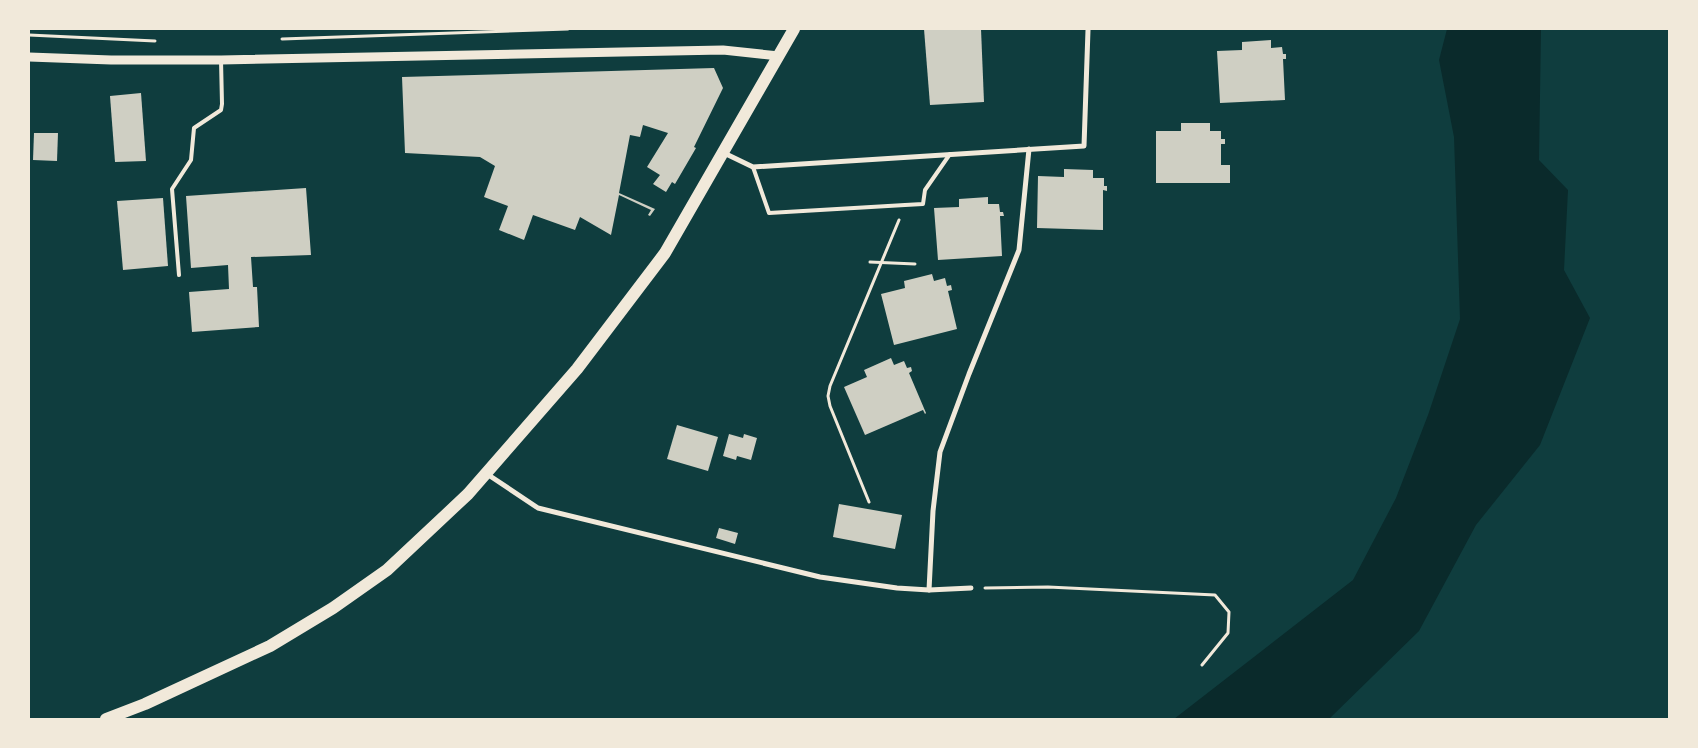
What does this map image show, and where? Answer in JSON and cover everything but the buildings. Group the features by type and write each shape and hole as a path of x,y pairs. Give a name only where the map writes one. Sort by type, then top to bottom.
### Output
{"main road":[{"path":"106,719 145,704 270,646 333,608 387,570 468,494 577,369 665,253 794,29"}],"street":[{"path":"723,153 753,167 1084,146 1088,30"},
{"path":"29,57 112,60 221,60 723,50 779,56"},
{"path":"929,590 933,511 940,452 968,374 1019,250 1029,149"},
{"path":"486,474 538,508 820,577 897,588 929,590 971,588"}],"lane":[{"path":"180,276 172,189 191,160 194,128 221,110 221,60"},
{"path":"753,167 769,213 923,204 925,190 951,154"}],"path":[{"path":"281,39 568,29"},
{"path":"29,35 156,40"},
{"path":"868,502 830,406 828,396 830,386 905,205"},
{"path":"870,262 916,264"},
{"path":"971,588 1048,587 1215,595 1229,612 1228,633 1202,665"}],"water":[{"path":"1447,29 1541,29 1539,160 1568,190 1564,270 1590,318 1540,445 1476,525 1419,631 1329,719 1174,719 1353,580 1396,498 1428,415 1460,319 1454,137 1439,60"}]}
